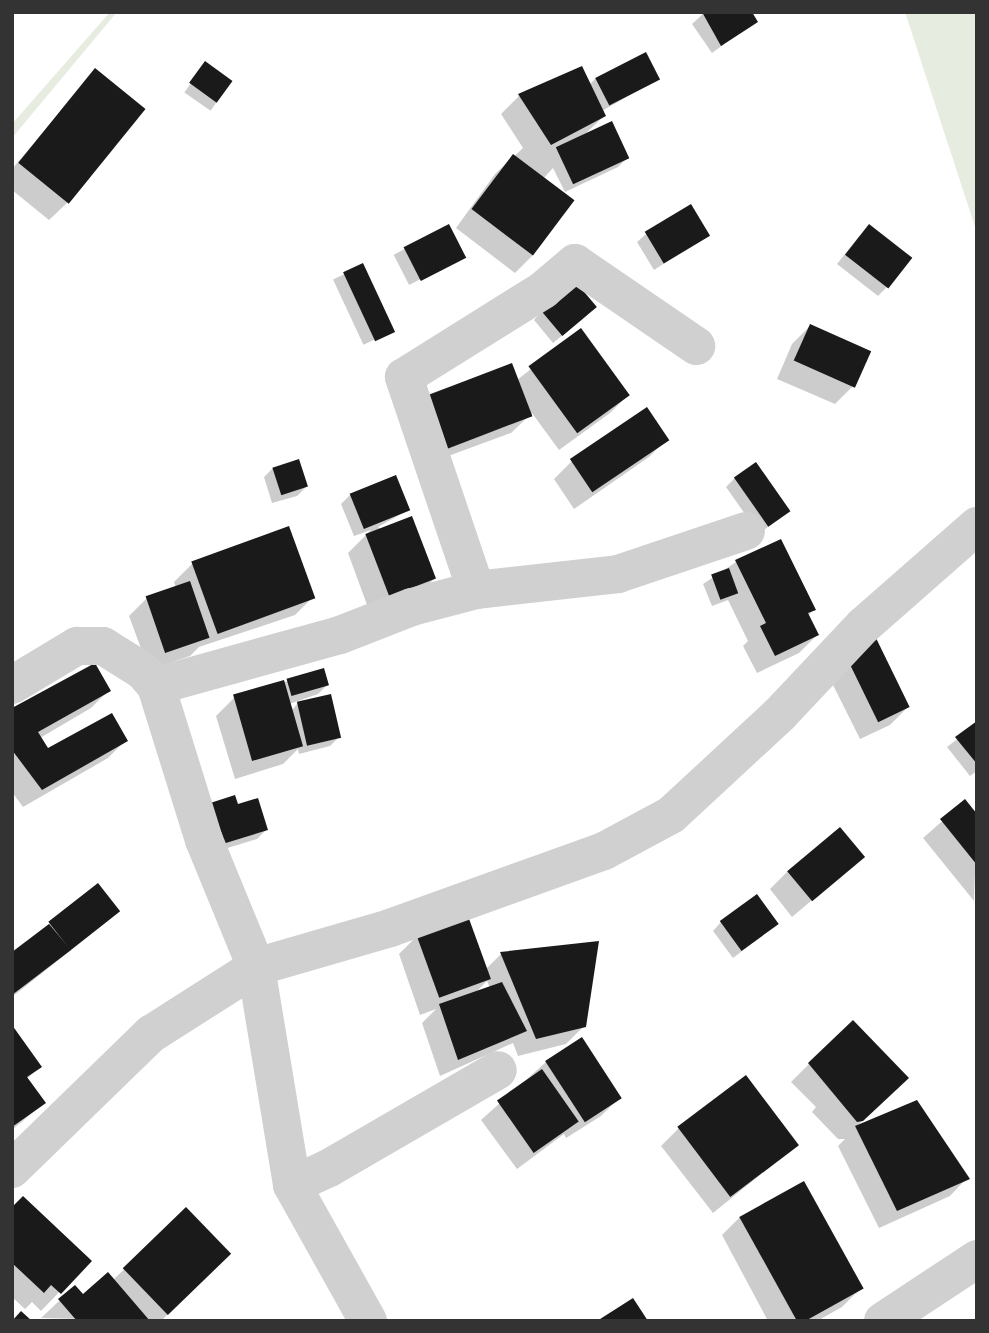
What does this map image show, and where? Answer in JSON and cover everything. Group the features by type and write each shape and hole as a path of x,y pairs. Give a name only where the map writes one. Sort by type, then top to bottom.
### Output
{"street":[{"path":"476,590 404,377 543,290 575,263 696,346"},
{"path":"12,1169 152,1034 256,967 390,928 640,836 671,815 780,714 863,626 977,526"},
{"path":"156,686 340,635 412,607 476,590 618,574 746,531"},
{"path":"12,685 78,646 103,646 143,671 156,686 204,839 256,967 292,1185 368,1321"},
{"path":"292,1185 329,1168 498,1070"},
{"path":"883,1321 977,1259"}],"shaded area":[{"path":"110,12 117,12 12,138 12,124"},
{"path":"905,12 977,12 977,233"}],"building":[{"path":"702,12 752,12 758,22 721,46"},
{"path":"646,52 660,80 609,105 595,78"},
{"path":"205,61 233,81 217,103 189,83"},
{"path":"582,66 606,116 551,145 518,94"},
{"path":"95,68 146,109 69,204 18,163"},
{"path":"612,121 629,158 573,184 556,147"},
{"path":"513,154 574,200 533,255 471,209"},
{"path":"691,204 710,236 664,264 645,232"},
{"path":"449,224 466,258 421,281 404,247"},
{"path":"869,224 912,258 888,289 845,255"},
{"path":"363,263 395,332 375,341 343,272"},
{"path":"575,281 597,307 562,336 541,310"},
{"path":"810,324 871,351 855,388 794,361"},
{"path":"581,328 630,395 577,433 528,366"},
{"path":"512,363 532,416 441,451 421,398"},
{"path":"647,407 669,440 592,492 570,459"},
{"path":"299,459 308,487 281,495 272,468"},
{"path":"756,462 790,511 768,527 734,477"},
{"path":"396,475 410,510 364,529 350,494"},
{"path":"412,516 436,579 389,596 365,534"},
{"path":"289,526 315,598 218,634 191,562"},
{"path":"781,539 816,610 808,613 819,635 775,656 760,626 766,623 735,560"},
{"path":"729,568 738,593 720,600 711,574"},
{"path":"190,581 210,638 165,653 146,596"},
{"path":"875,636 910,707 878,722 844,651"},
{"path":"95,663 111,691 38,732 48,748 112,713 128,741 42,790 12,750 12,708"},
{"path":"324,668 329,685 291,696 287,679"},
{"path":"284,680 303,746 252,761 233,695"},
{"path":"331,694 341,738 307,746 297,702"},
{"path":"977,721 977,764 955,737"},
{"path":"235,795 238,804 258,798 268,830 216,846 204,805"},
{"path":"965,799 977,814 977,865 940,819"},
{"path":"840,827 865,857 812,901 787,871"},
{"path":"98,883 120,911 71,950 48,922"},
{"path":"757,894 779,924 742,951 720,921"},
{"path":"468,916 491,979 439,998 416,935"},
{"path":"49,924 71,950 12,995 12,952"},
{"path":"599,941 586,1027 536,1039 500,952"},
{"path":"502,982 527,1031 458,1060 439,1004"},
{"path":"853,1020 909,1078 863,1121 857,1122 808,1063"},
{"path":"12,1025 42,1067 27,1077 46,1103 12,1127"},
{"path":"582,1037 622,1098 585,1122 545,1061"},
{"path":"542,1069 579,1121 534,1153 497,1101"},
{"path":"746,1075 799,1145 730,1197 677,1127"},
{"path":"917,1100 970,1179 897,1211 855,1126"},
{"path":"804,1181 864,1289 805,1321 797,1321 739,1217"},
{"path":"23,1196 92,1261 61,1294 51,1285 44,1293 12,1263 12,1207"},
{"path":"186,1207 231,1254 168,1315 123,1268"},
{"path":"108,1272 150,1321 77,1321 58,1299 75,1285 83,1294"},
{"path":"633,1298 648,1321 597,1321"},
{"path":"21,1311 32,1321 12,1321"}]}
